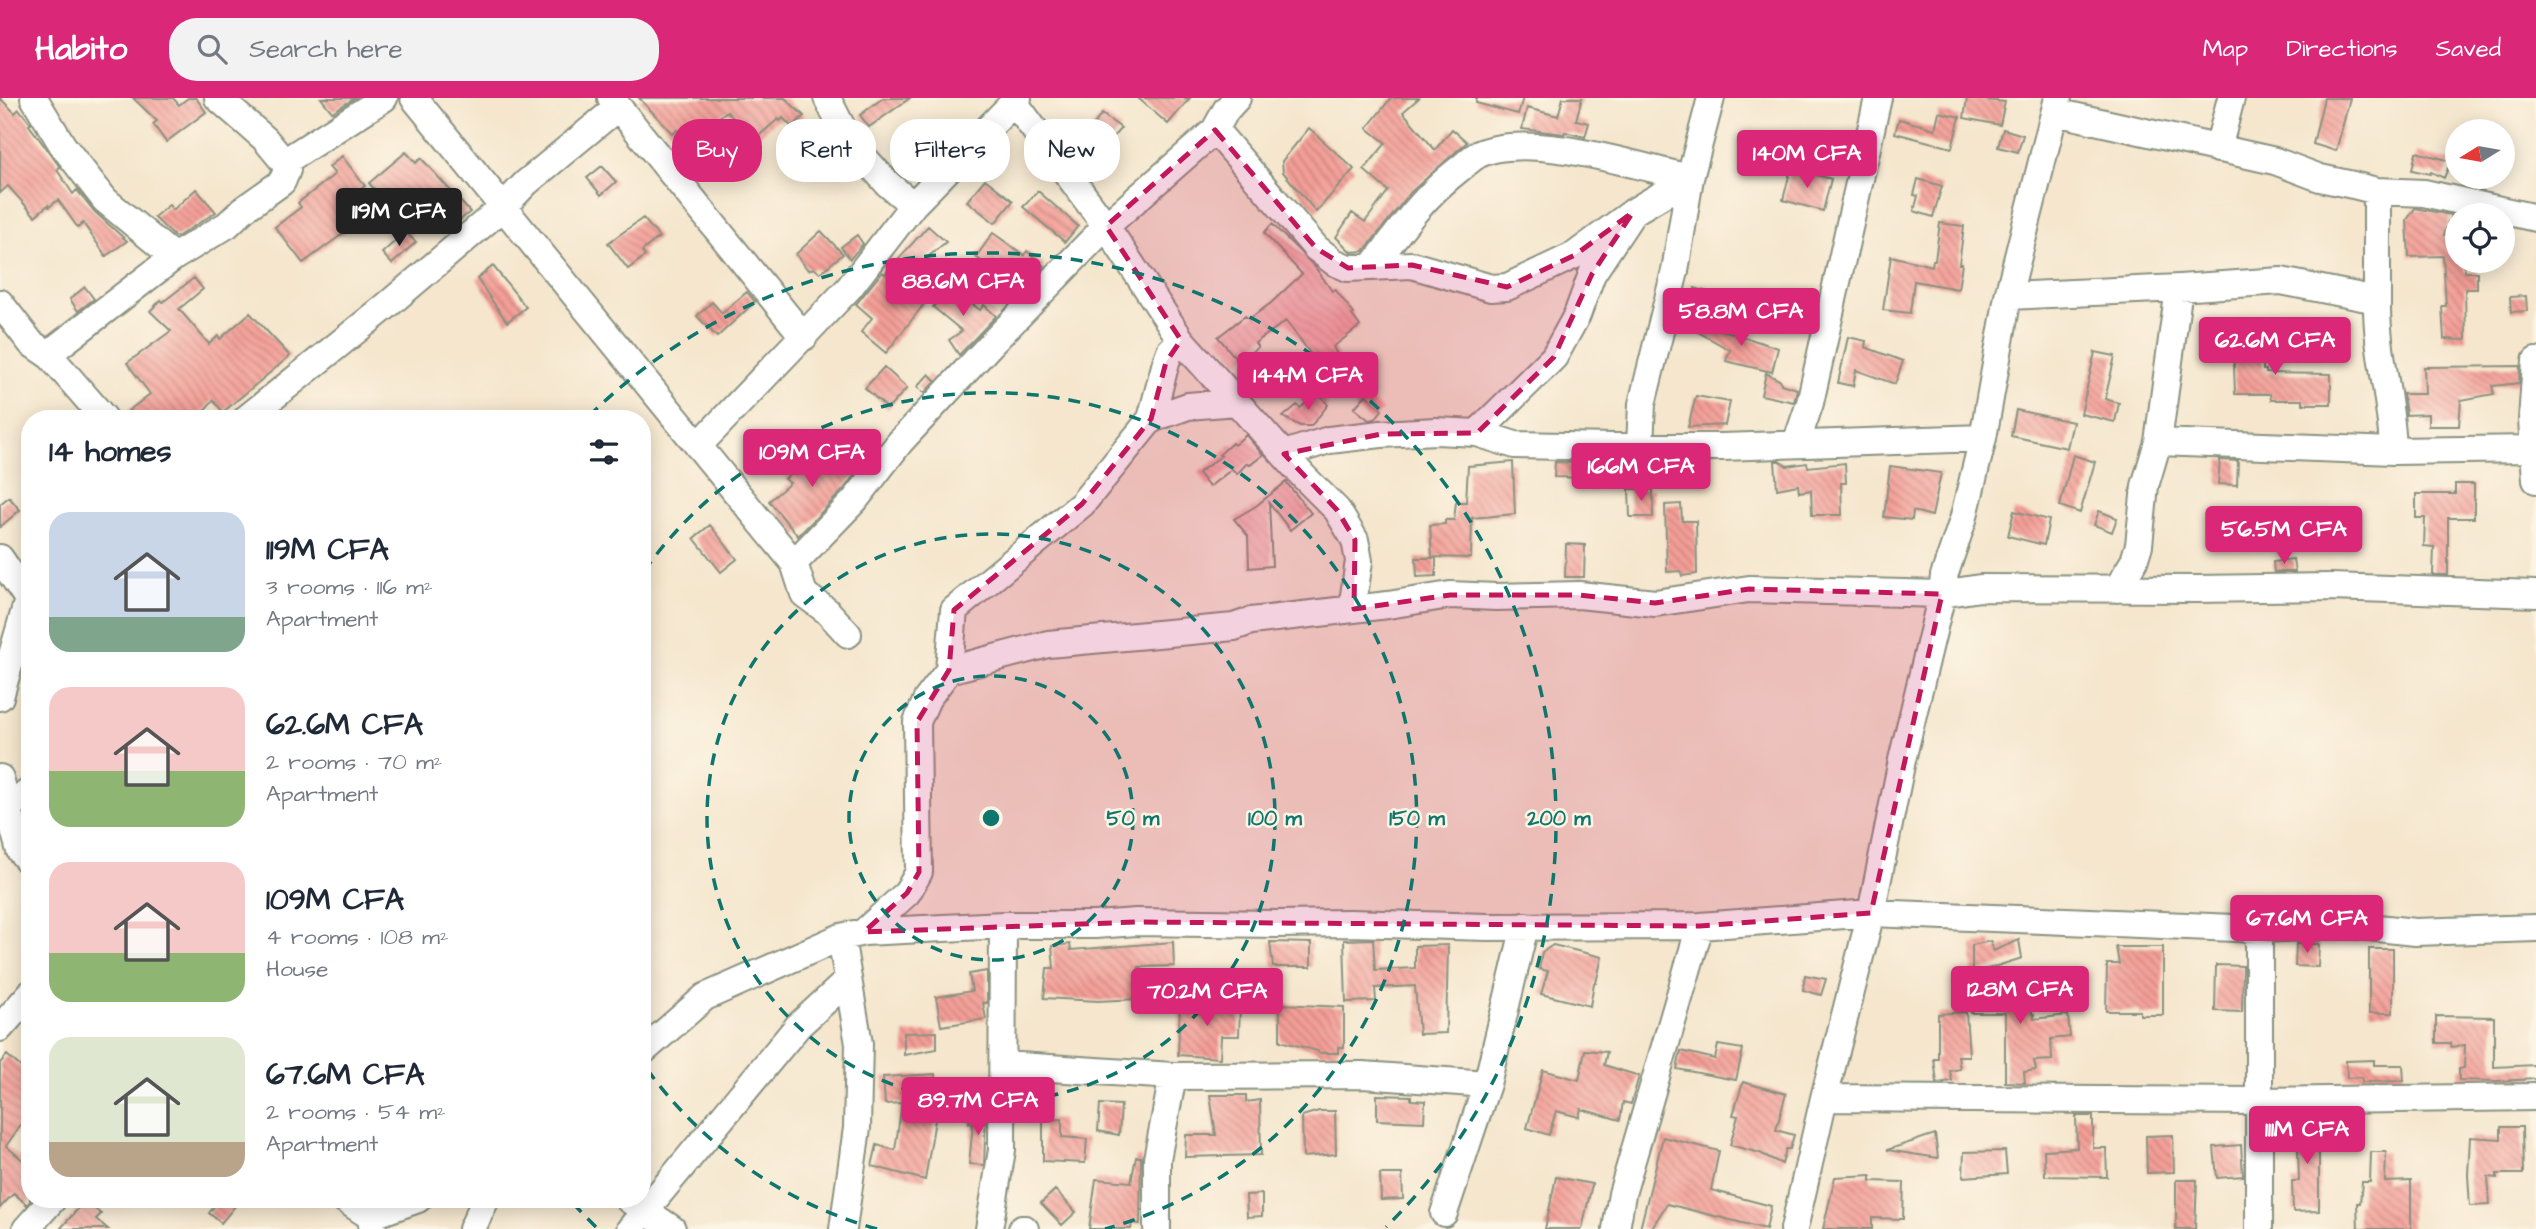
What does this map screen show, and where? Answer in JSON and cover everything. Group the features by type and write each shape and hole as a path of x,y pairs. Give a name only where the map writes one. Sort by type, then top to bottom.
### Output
{"street":[{"path":"34,98 55,135 105,200 174,257"},
{"path":"50,356 56,348 174,257 227,225 282,181 287,170 284,162 265,139 218,98"},
{"path":"284,162 384,98"},
{"path":"414,98 794,563 804,594 827,611 848,634"},
{"path":"827,98 849,141 888,184 913,205"},
{"path":"794,563 855,500 900,442 966,371 1106,226 1215,130 1226,110 1237,98"},
{"path":"1640,446 1643,404 1675,271 1690,178 1711,98"},
{"path":"1796,444 1810,403 1878,98"},
{"path":"2218,149 2231,98"},
{"path":"698,446 849,288 913,205 1016,100 1106,226 1181,340 1337,510 1355,540 1359,561 1352,609"},
{"path":"257,410 384,308 503,206 614,102 804,337"},
{"path":"1794,1229 1871,913 1944,576 1963,520 1983,438 2008,296 2057,105 2218,149 2275,161 2320,178 2377,191 2424,193 2536,218"},
{"path":"1215,130 1316,248 1334,262 1348,268 1412,264 1491,288 1507,287 1575,255 1633,212 1690,178"},
{"path":"1373,266 1414,211 1441,183 1477,155 1501,146 1552,148 1690,178"},
{"path":"2377,191 2377,321 2393,425 2393,451"},
{"path":"1478,433 1554,357 1577,315 1592,274 1633,212"},
{"path":"2008,296 2281,281 2377,300"},
{"path":"2118,589 2134,561 2139,545 2145,486 2158,442 2179,288"},
{"path":"0,303 31,343 50,356 97,410"},
{"path":"651,1044 705,997 853,935 907,893 919,872 917,722 927,699 949,670 954,610 1082,504 1151,419 1170,351 1181,340"},
{"path":"2536,361 2532,420 2536,480"},
{"path":"1151,419 1188,406 1236,402"},
{"path":"1284,454 1329,440 1436,431 1478,433 1515,445 1722,447 1983,438"},
{"path":"2158,442 2393,451 2533,449"},
{"path":"0,558 21,588"},
{"path":"949,670 1048,643 1234,626 1251,621 1450,595 1579,595 1655,603 1749,589 1942,594 1980,588 2331,587 2536,594"},
{"path":"0,620 21,605"},
{"path":"0,697 21,626"},
{"path":"0,778 21,852"},
{"path":"8,807 21,798"},
{"path":"853,935 1003,925 1136,922 1700,926 1871,913 2259,929 2350,925 2415,932 2536,928"},
{"path":"989,1229 1002,1150 1003,925"},
{"path":"1444,1213 1487,1084 1525,926"},
{"path":"1616,1229 1622,1194 1700,926"},
{"path":"2259,929 2259,1229"},
{"path":"843,1229 857,1128 859,1044 847,981 853,935"},
{"path":"651,1195 799,1026 847,981"},
{"path":"0,1028 21,1004"},
{"path":"1004,1065 1173,1076 1363,1074 1487,1084"},
{"path":"1157,1229 1157,1159 1173,1076"},
{"path":"1824,1098 2259,1101 2536,1097"},
{"path":"26,1229 45,1208"},
{"path":"355,1208 371,1222 400,1208"},
{"path":"472,1229 482,1208"},
{"path":"635,1213 672,1229"}],"highlighted area":[{"path":"1215,130 1316,248 1348,268 1412,265 1507,287 1575,255 1633,212 1592,274 1554,357 1477,433 1381,434 1284,454 1337,510 1355,540 1354,609 1450,595 1579,595 1655,603 1749,589 1942,594 1871,913 1700,926 1136,922 864,932 907,893 919,872 917,722 949,670 954,610 1082,504 1151,419 1166,362 1181,340 1106,226"}],"building":[{"path":"0,98 15,113 19,109 31,124 29,125 60,167 57,170 73,194 77,190 95,212 127,241 106,256 83,223 78,228 58,200 35,216 8,186 0,193"},
{"path":"133,98 173,98 179,105 188,98 196,98 206,112 166,142 153,124 157,121"},
{"path":"321,98 355,98 332,112"},
{"path":"639,98 785,98 804,116 801,119 776,119 762,133 762,119 734,119 727,111 717,119 672,119 672,133"},
{"path":"883,98 910,98 876,122 876,119 863,119 860,115"},
{"path":"1138,98 1190,98 1168,124"},
{"path":"1391,98 1419,98 1403,112 1435,150 1452,129 1467,142 1411,192 1364,251 1351,252 1336,237 1352,213 1365,222 1388,191 1364,170 1386,143 1367,128"},
{"path":"1476,98 1523,98 1518,114 1476,103"},
{"path":"1563,98 1582,98 1576,120 1589,123 1585,137 1565,132 1522,129 1527,108 1558,116"},
{"path":"1967,98 2005,102 2000,125 1964,118"},
{"path":"2324,98 2350,98 2336,151 2313,144"},
{"path":"1939,112 1960,117 1952,148 1895,133 1899,119 1935,129"},
{"path":"1309,128 1354,169 1316,212 1283,172 1282,161"},
{"path":"2003,129 2023,135 2018,152 1998,147"},
{"path":"406,152 416,163 421,158 470,212 445,232 432,213 409,235 384,206 387,204 369,183"},
{"path":"2416,152 2445,159 2444,178 2431,172 2412,170"},
{"path":"342,156 365,186 340,204 356,224 303,263 275,227 301,207 298,203 335,174 329,167"},
{"path":"602,166 616,182 601,195 587,178"},
{"path":"1791,168 1831,179 1823,211 1783,200"},
{"path":"1918,179 1942,186 1933,217 1914,211 1918,196 1914,195"},
{"path":"983,182 989,182 1013,201 995,223 967,201"},
{"path":"196,189 216,212 177,237 174,236 154,217 169,205 173,210"},
{"path":"1038,191 1078,226 1065,242 1023,207"},
{"path":"2415,208 2445,214 2445,273 2477,273 2477,289 2465,289 2466,340 2444,339 2442,306 2446,306 2443,256 2409,257 2407,220"},
{"path":"643,218 659,237 642,251 645,256 628,269 608,243"},
{"path":"1940,223 1964,226 1958,289 1914,281 1910,313 1883,310 1891,256 1932,266"},
{"path":"1272,224 1315,267 1332,291 1335,289 1360,326 1333,347 1338,356 1322,369 1286,321 1255,343 1258,347 1239,362 1218,337 1245,316 1249,319 1271,303 1302,274 1264,233"},
{"path":"928,226 946,242 905,276 911,281 905,288 924,304 886,353 861,332 872,318 856,304 882,272 885,274"},
{"path":"821,231 843,254 820,273 814,268 808,270 796,254"},
{"path":"405,232 416,242 392,264 382,253"},
{"path":"993,233 1024,255 1027,251 1044,266 1020,290 976,257"},
{"path":"857,235 863,244 850,259 841,247"},
{"path":"493,266 526,307 507,322 477,279"},
{"path":"194,278 203,289 179,309 209,344 218,336 220,339 250,313 290,356 225,410 221,410 213,400 205,410 129,410 150,394 127,363 171,331 150,311 161,300 163,302"},
{"path":"85,287 94,299 78,311 70,299"},
{"path":"950,287 970,305 971,303 980,310 984,305 996,316 959,355 949,340 962,331 933,307"},
{"path":"1695,288 1720,296 1714,315 1689,307"},
{"path":"747,292 755,302 717,337 697,316 712,302 722,313"},
{"path":"2526,296 2527,311 2511,312 2510,297"},
{"path":"1694,321 1778,348 1772,372 1726,361 1730,350 1691,328"},
{"path":"1848,337 1866,341 1865,347 1903,361 1895,384 1856,370 1853,386 1838,383"},
{"path":"2233,337 2263,337 2263,370 2266,370 2266,373 2331,374 2331,404 2303,404 2303,400 2271,400 2270,394 2235,394"},
{"path":"2095,352 2115,356 2105,399 2119,403 2115,422 2081,414"},
{"path":"2520,366 2519,383 2492,386 2494,394 2461,400 2459,426 2428,426 2428,414 2406,415 2403,394 2425,394 2424,367"},
{"path":"884,367 907,388 888,409 865,388"},
{"path":"1766,373 1781,381 1781,384 1797,389 1794,402 1761,395"},
{"path":"929,374 936,381 924,393 917,387"},
{"path":"1319,393 1328,405 1311,426 1300,426 1283,417 1297,405 1300,408"},
{"path":"1366,395 1382,410 1375,419 1369,420 1354,408"},
{"path":"1696,396 1730,402 1725,425 1688,427"},
{"path":"2016,410 2073,422 2067,448 2011,436"},
{"path":"1246,435 1263,455 1250,465 1247,463 1237,474 1232,469 1209,487 1198,473 1221,456 1219,455 1232,443 1234,445"},
{"path":"816,445 849,470 858,460 863,464 843,490 798,536 769,501 790,483 785,479 796,468 798,470"},
{"path":"2073,455 2095,462 2080,513 2060,506"},
{"path":"2220,460 2238,461 2237,485 2218,484"},
{"path":"1775,461 1787,466 1807,463 1808,467 1845,463 1846,483 1841,483 1842,515 1812,515 1811,490 1799,492 1798,485 1777,489"},
{"path":"1513,462 1515,514 1472,518 1471,558 1432,557 1430,525 1454,520 1456,502 1466,502 1468,466"},
{"path":"1555,462 1586,463 1587,478 1554,477"},
{"path":"1590,462 1610,463 1610,474 1590,474"},
{"path":"1890,466 1941,473 1932,516 1913,511 1912,520 1884,517"},
{"path":"1286,482 1311,513 1290,530 1269,503 1272,566 1249,568 1248,536 1234,519 1256,506"},
{"path":"2455,484 2474,484 2474,518 2448,518 2448,575 2433,575 2434,547 2424,546 2425,518 2416,518 2416,494 2455,494"},
{"path":"1629,489 1653,489 1653,517 1630,517"},
{"path":"9,497 20,510 0,527 0,504"},
{"path":"1681,504 1682,521 1696,521 1697,574 1682,576 1681,571 1667,572 1665,505"},
{"path":"2014,511 2049,520 2044,545 2008,536"},
{"path":"2099,511 2117,518 2112,532 2094,525"},
{"path":"2222,521 2266,523 2265,549 2221,546"},
{"path":"2332,521 2333,541 2310,542 2310,522"},
{"path":"710,525 737,559 721,572 694,538"},
{"path":"1566,544 1585,545 1584,577 1565,577"},
{"path":"1416,558 1436,558 1436,576 1417,577"},
{"path":"2293,559 2295,572 2274,572 2273,562"},
{"path":"1373,939 1375,970 1415,968 1415,946 1448,945 1446,1033 1419,1034 1415,986 1375,988 1376,1001 1346,1002 1344,940"},
{"path":"2019,940 2022,958 1972,974 1972,945 1991,941 1993,951"},
{"path":"1173,942 1174,966 1139,967 1139,979 1136,979 1137,999 1098,1001 1044,998 1047,968 1054,968 1052,946 1070,944 1071,950"},
{"path":"1270,942 1311,943 1311,967 1273,967"},
{"path":"2296,944 2319,944 2318,967 2295,966"},
{"path":"1553,945 1602,957 1590,1006 1541,994 1548,971 1539,969 1542,952"},
{"path":"2116,947 2163,947 2163,1015 2140,1015 2140,1011 2106,1011 2107,964 2119,964"},
{"path":"2369,949 2393,949 2393,1013 2369,1013"},
{"path":"2216,965 2243,966 2242,1012 2215,1011"},
{"path":"987,971 987,1003 983,1003 986,1019 941,1026 936,997 972,991 969,974"},
{"path":"1805,975 1826,979 1821,995 1803,990"},
{"path":"1972,984 2032,985 2034,1019 2068,1015 2070,1037 2051,1039 2052,1060 2034,1061 2036,1070 2024,1072 2025,1083 2005,1082 2005,1013 1971,1013"},
{"path":"1240,1004 1239,1036 1221,1036 1220,1058 1178,1055 1180,1005"},
{"path":"1280,1004 1344,1007 1344,1047 1338,1047 1338,1053 1319,1053 1280,1041"},
{"path":"1966,1012 1969,1056 1958,1056 1960,1069 1950,1071 1952,1081 1937,1083 1934,1059 1938,1059 1938,1014"},
{"path":"2436,1016 2494,1017 2494,1067 2536,1065 2536,1079 2459,1080 2459,1069 2464,1068 2465,1045 2451,1047 2450,1043 2436,1043"},
{"path":"937,1032 937,1049 904,1055 904,1033"},
{"path":"1718,1045 1743,1049 1736,1080 1677,1069 1681,1051 1715,1059"},
{"path":"1585,1050 1607,1052 1604,1065 1639,1076 1631,1104 1623,1102 1620,1120 1581,1109 1579,1117 1556,1111 1549,1135 1527,1128 1543,1070 1579,1080"},
{"path":"7,1055 21,1067 21,1125 6,1146 21,1158 21,1199 14,1193 0,1208 0,1063"},
{"path":"2374,1060 2374,1065 2403,1065 2404,1081 2362,1082 2362,1077 2347,1078 2346,1061"},
{"path":"935,1074 937,1108 925,1180 872,1166 877,1145 895,1150 902,1103 885,1104 883,1077"},
{"path":"1743,1082 1786,1094 1776,1130 1794,1135 1782,1164 1760,1153 1730,1145 1738,1116 1733,1115"},
{"path":"1210,1095 1246,1095 1246,1102 1260,1100 1261,1155 1185,1157 1186,1135 1216,1135"},
{"path":"1377,1095 1411,1096 1411,1100 1425,1101 1424,1122 1377,1120"},
{"path":"1100,1104 1121,1105 1119,1135 1098,1131"},
{"path":"971,1109 986,1111 984,1165 969,1164 973,1124 969,1123"},
{"path":"1319,1111 1335,1111 1336,1154 1303,1157 1302,1116"},
{"path":"2076,1116 2093,1116 2093,1148 2106,1148 2107,1177 2045,1176 2044,1150 2077,1148"},
{"path":"2297,1116 2319,1116 2319,1211 2293,1212 2292,1181 2299,1181"},
{"path":"1062,1119 1062,1137 1087,1139 1085,1163 1043,1161 1043,1120"},
{"path":"2501,1127 2522,1127 2523,1174 2497,1174 2497,1178 2488,1177 2490,1205 2470,1206 2470,1137 2501,1139"},
{"path":"1935,1134 1938,1158 1887,1150"},
{"path":"2173,1135 2174,1172 2147,1173 2146,1136"},
{"path":"1663,1137 1719,1151 1711,1190 1771,1206 1766,1229 1667,1204 1651,1229 1640,1229"},
{"path":"2241,1145 2243,1176 2217,1178 2214,1147"},
{"path":"2005,1151 2007,1174 1963,1177 1964,1152"},
{"path":"2371,1152 2386,1152 2385,1182 2411,1181 2411,1229 2358,1229 2357,1203 2360,1203 2362,1182 2370,1182"},
{"path":"1136,1157 1141,1157 1140,1224 1132,1223 1131,1229 1089,1229 1096,1179 1131,1182"},
{"path":"1380,1174 1402,1174 1403,1199 1381,1200"},
{"path":"1871,1175 1871,1181 1904,1182 1903,1219 1872,1218 1872,1229 1823,1229 1835,1177"},
{"path":"1556,1177 1592,1184 1582,1229 1545,1229"},
{"path":"2176,1180 2197,1180 2195,1229 2176,1229"},
{"path":"1055,1190 1076,1212 1062,1225 1041,1203"},
{"path":"1262,1194 1262,1216 1247,1217 1246,1195"},
{"path":"79,1208 94,1208 101,1214 96,1219 108,1229 60,1229"},
{"path":"213,1208 234,1208 221,1223 209,1213"}]}
